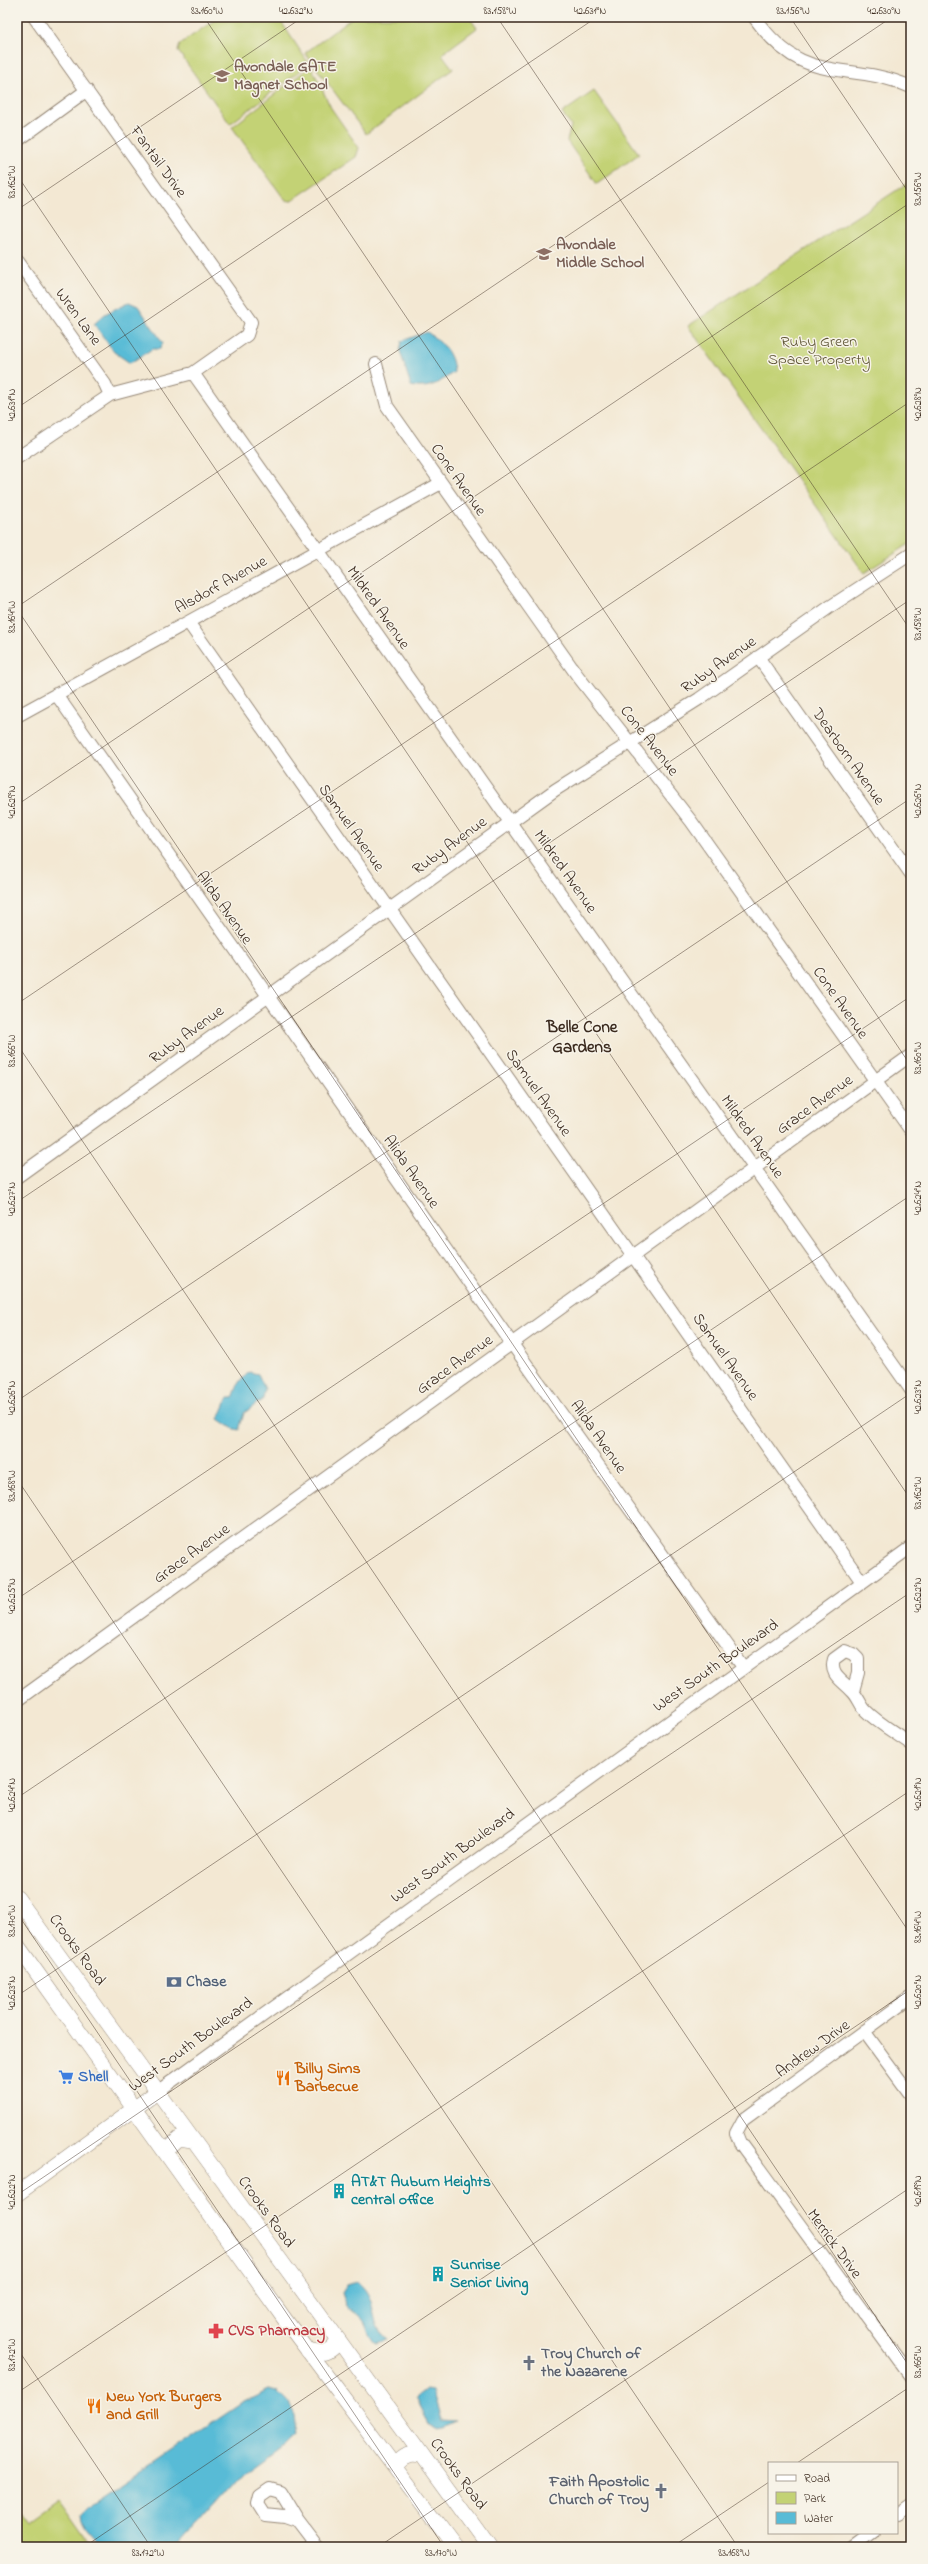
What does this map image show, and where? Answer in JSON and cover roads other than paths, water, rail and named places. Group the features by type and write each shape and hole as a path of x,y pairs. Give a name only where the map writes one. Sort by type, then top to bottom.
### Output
{"main road":[{"name":"Crooks Road","path":"17,1898 156,2092 489,2547"},
{"path":"17,1945 99,2057 308,2351 455,2547"},
{"path":"99,2057 112,2059 125,2049"},
{"name":"West South Boulevard","path":"17,2194 156,2092"},
{"path":"166,2151 179,2139 192,2141"},
{"path":"308,2351 321,2354 326,2352 338,2341"},
{"path":"395,2466 403,2457 409,2454 423,2456"}],"street":[{"name":"Fantail Drive","path":"34,17 250,318 251,327 247,335 193,373"},
{"path":"754,17 771,39 803,62 828,70 879,77 911,87"},
{"path":"17,140 87,90"},
{"name":"Wren Lane","path":"17,260 105,384 110,395"},
{"name":"Cone Avenue","path":"376,364 387,406 577,675 691,821 911,1131"},
{"path":"17,458 110,395 193,373"},
{"name":"Mildred Avenue","path":"193,373 911,1390"},
{"name":"Alsdorf Avenue","path":"17,716 441,483"},
{"name":"Ruby Avenue","path":"17,1178 510,822 599,760 699,699 758,657 911,554"},
{"name":"Samuel Avenue","path":"188,622 388,909 862,1582"},
{"name":"Dearborn Avenue","path":"758,657 911,874"},
{"name":"Alida Avenue","path":"56,694 267,996 743,1667"},
{"name":"Grace Avenue","path":"17,1701 911,1055"},
{"name":"West South Boulevard","path":"156,2092 911,1547"},
{"path":"853,1692 865,1710 911,1744"},
{"name":"Andrew Drive","path":"736,2129 743,2120 911,1997"},
{"path":"864,2031 911,2095"},
{"name":"Merrick Drive","path":"736,2129 740,2143 911,2377"},
{"path":"898,2514 911,2505"},
{"path":"299,2522 318,2547"},
{"path":"853,2547 871,2534"}],"water":[{"path":"129,302 138,306 163,343 160,349 152,349 130,363 114,352 94,324 105,314"},
{"path":"427,332 442,344 449,353 454,372 439,382 429,386 411,386 400,351 402,341"},
{"path":"249,1372 258,1374 265,1389 263,1399 244,1413 239,1430 232,1428 219,1419 228,1398 233,1398 239,1382"},
{"path":"357,2282 364,2288 369,2296 378,2326 382,2334 388,2340 376,2343 362,2319 347,2305 342,2293 347,2285"},
{"path":"269,2390 278,2392 288,2402 295,2415 296,2424 294,2433 282,2445 244,2472 177,2547 103,2547 90,2532 84,2524 82,2515 94,2503 242,2403"},
{"path":"425,2390 432,2391 441,2420 456,2421 439,2429 428,2423 415,2398"}],"place":[{"name":"Avondale GATE Magnet School","path":"222,76"},
{"name":"Avondale Middle School","path":"544,254"},
{"name":"Chase","path":"174,1982"},
{"name":"Shell","path":"66,2077"},
{"name":"Billy Sims Barbecue","path":"283,2078"},
{"name":"AT&T Auburn Heights central office","path":"339,2191"},
{"name":"Sunrise Senior Living","path":"438,2274"},
{"name":"CVS Pharmacy","path":"216,2331"},
{"name":"Troy Church of the Nazarene","path":"529,2363"},
{"name":"New York Burgers and Grill","path":"94,2406"},
{"name":"Faith Apostolic Church of Troy","path":"661,2491"}],"district":[{"name":"Belle Cone Gardens","path":"582,1037"}],"park label":[{"name":"Ruby Green Space Property","path":"819,351"}]}
